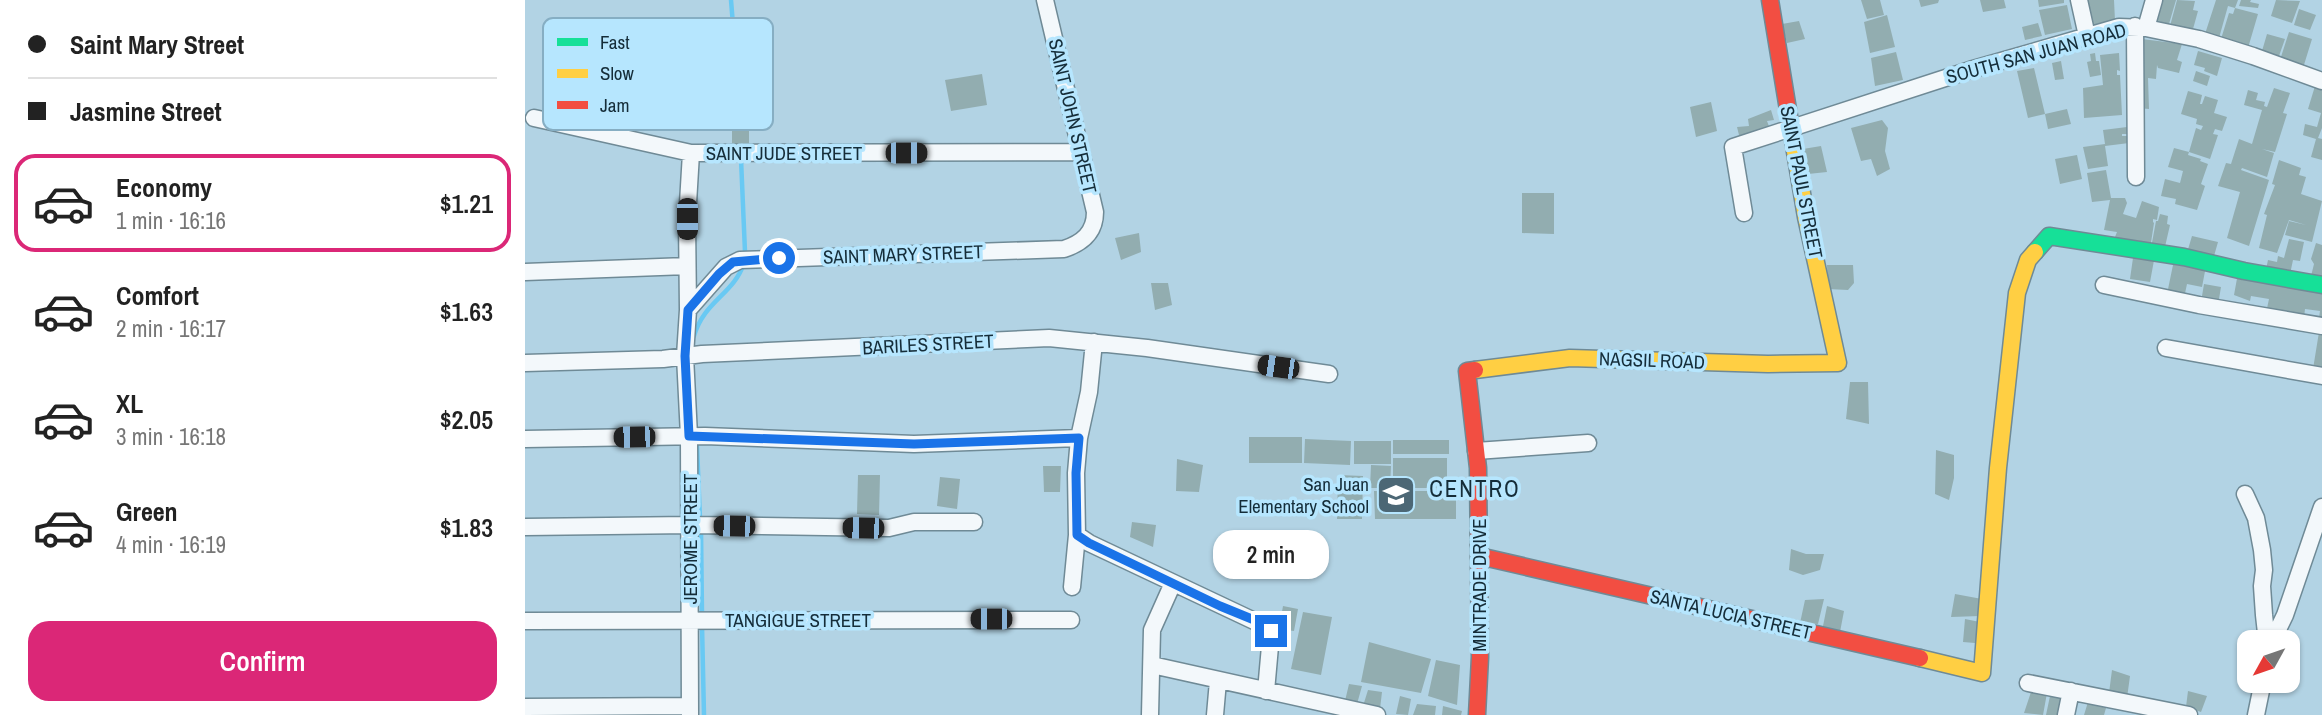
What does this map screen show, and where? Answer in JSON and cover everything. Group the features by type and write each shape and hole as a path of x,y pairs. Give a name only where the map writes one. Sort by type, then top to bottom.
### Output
{"street":[{"name":"SAINT JOHN STREET","path":"1045,0 1095,212 1095,223 1091,232"},
{"name":"SAINT PAUL STREET","path":"1770,0 1807,217 1838,363"},
{"path":"2079,0 2087,36"},
{"path":"2136,177 2141,27 2154,0"},
{"name":"SOUTH SAN JUAN ROAD","path":"1744,214 1733,147 1916,86 2119,27 2141,27 2199,39 2322,81"},
{"name":"SAINT JUDE STREET","path":"534,118 543,120"},
{"name":"SAINT JUDE STREET","path":"588,130 691,153 1080,152"},
{"name":"JEROME STREET","path":"690,711 689,436 685,356 691,153"},
{"name":"SAINT MARY STREET","path":"688,310 726,267 740,260 1064,249 1082,241 1091,232"},
{"name":"SANTA LUCIA STREET","path":"1479,556 1982,673 1998,468 2017,293 2028,260 2049,236 2184,257 2322,285"},
{"path":"525,272 687,266"},
{"path":"2104,285 2322,326"},
{"name":"BARILES STREET","path":"525,363 663,359 1049,338 1329,374"},
{"path":"1072,587 1077,535 1076,473 1079,438 1089,392 1094,342"},
{"path":"2166,348 2322,376"},
{"name":"NAGSIL ROAD","path":"1467,371 1570,358 1768,364 1838,363"},
{"name":"MINTRADE DRIVE","path":"1467,371 1476,451 1480,657 1477,715"},
{"path":"525,439 689,436 914,444 1079,438"},
{"path":"1476,451 1588,443"},
{"path":"2245,494 2256,518 2262,550 2262,586 2267,630"},
{"path":"2277,630 2285,615 2322,507"},
{"path":"525,527 690,525 888,528 914,522 974,522"},
{"path":"1077,535 1264,624 1271,631 1266,691"},
{"path":"1150,715 1152,630 1174,583"},
{"name":"TANGIGUE STREET","path":"525,621 1071,620"},
{"path":"1152,665 1377,715"},
{"path":"1215,715 1218,681"},
{"path":"2028,683 2189,715"},
{"path":"2066,715 2071,691"},
{"path":"2256,715 2261,693"},
{"path":"525,707 690,711"}],"building":[{"path":"1861,0 1880,0 1884,15 1867,19"},
{"path":"1919,0 1939,0 1938,3 1921,7"},
{"path":"1980,0 2004,0 2006,8 1983,12"},
{"path":"2038,0 2064,0 2064,3 2039,7"},
{"path":"2087,0 2114,0 2115,21 2090,25"},
{"path":"2159,0 2176,0 2169,24 2154,20"},
{"path":"2177,0 2195,1 2193,10 2198,11 2193,29 2190,28 2189,31 2170,26"},
{"path":"2216,0 2238,0 2235,8 2228,6 2219,38 2205,34"},
{"path":"2241,0 2251,0 2250,2 2259,4 2258,8 2239,6"},
{"path":"2276,0 2300,1 2292,23 2271,16"},
{"path":"2067,5 2072,29 2045,35 2039,10"},
{"path":"2235,8 2258,14 2248,48 2221,39 2229,13 2233,14"},
{"path":"2299,9 2316,15 2310,30 2294,25"},
{"path":"1887,15 1895,47 1870,53 1864,22"},
{"path":"1799,21 1805,39 1787,43 1782,24"},
{"path":"2038,23 2042,36 2025,40 2022,27"},
{"path":"2289,32 2312,39 2303,68 2280,60"},
{"path":"2267,34 2285,39 2279,56 2262,51"},
{"path":"2142,39 2182,44 2177,60 2182,62 2179,73 2158,68 2157,65 2156,79 2148,78 2149,109 2138,108"},
{"path":"2198,51 2222,58 2217,76 2194,65"},
{"path":"1896,52 1903,80 1875,86 1871,58"},
{"path":"2095,53 2101,75 2090,77 2087,62 2091,61 2090,54"},
{"path":"2119,53 2120,71 2117,70 2117,75 2120,75 2122,115 2084,118 2083,88 2103,85 2100,55"},
{"path":"2061,61 2064,79 2055,80 2052,63"},
{"path":"2034,68 2045,114 2028,118 2017,71"},
{"path":"2196,71 2210,76 2207,86 2193,81"},
{"path":"982,74 987,105 951,111 945,80"},
{"path":"2315,86 2322,89 2322,128 2318,138 2322,139 2322,160 2311,157 2316,139 2303,135 2305,124 2317,127 2321,113 2308,109"},
{"path":"2274,88 2290,93 2283,113 2287,114 2275,152 2262,149 2274,153 2267,177 2242,168 2241,170 2269,180 2249,246 2227,238 2240,192 2218,186 2226,163 2231,164 2239,139 2252,144 2262,110 2244,105 2248,90 2258,93 2256,100 2265,102 2264,106 2267,107"},
{"path":"2188,91 2202,95 2200,104 2205,96 2218,100 2214,113 2227,117 2222,131 2215,129 2213,134 2218,135 2210,159 2189,152 2196,128 2201,130 2203,126 2196,124 2197,119 2181,114"},
{"path":"1711,102 1717,131 1696,137 1690,107"},
{"path":"2067,109 2071,124 2048,129 2045,114"},
{"path":"1771,110 1774,120 1767,121 1771,132 1740,139 1737,127 1749,126 1748,119"},
{"path":"1882,120 1888,128 1885,151 1890,169 1877,176 1871,159 1861,161 1851,128"},
{"path":"2127,127 2128,134 2122,136 2128,136 2129,143 2105,146 2108,166 2088,169 2083,147 2105,144 2103,130"},
{"path":"732,130 749,130 749,150 732,149"},
{"path":"1821,146 1827,172 1808,174 1803,149"},
{"path":"2174,148 2189,152 2188,155 2208,164 2201,184 2205,186 2197,210 2175,204 2176,199 2161,196 2165,179 2180,183 2183,171 2168,167"},
{"path":"2077,155 2082,179 2060,184 2055,159"},
{"path":"2279,160 2301,168 2299,175 2306,177 2301,194 2322,201 2312,242 2285,235 2289,221 2306,225 2289,220 2277,253 2259,248 2267,215 2264,214 2275,185 2272,184"},
{"path":"2106,170 2111,198 2125,198 2127,203 2123,214 2136,218 2142,201 2159,207 2157,220 2153,219 2150,249 2113,242 2117,232 2104,230 2110,200 2092,202 2087,173"},
{"path":"1522,193 1554,193 1554,234 1522,233"},
{"path":"2160,214 2168,216 2167,224 2170,225 2164,251 2151,248"},
{"path":"1139,233 1141,252 1121,260 1115,238"},
{"path":"2192,236 2218,242 2212,263 2186,256"},
{"path":"2289,239 2304,242 2300,261 2293,260 2289,279 2265,274 2268,260 2277,262 2278,256 2284,258"},
{"path":"2316,243 2322,245 2322,279 2311,276 2314,264 2311,259"},
{"path":"2134,251 2155,255 2150,282 2130,279"},
{"path":"1827,265 1853,265 1854,283 1848,290 1828,289"},
{"path":"2173,265 2206,266 2202,287 2187,284 2184,298 2167,294"},
{"path":"2238,273 2322,289 2322,319 2319,318 2320,311 2305,309 2304,318 2266,313 2269,299 2251,296 2250,301 2234,295"},
{"path":"1151,283 1168,283 1172,305 1155,310"},
{"path":"2204,284 2221,287 2218,305 2201,302"},
{"path":"2319,332 2322,333 2322,370 2313,369"},
{"path":"1850,382 1868,382 1869,424 1846,419"},
{"path":"1249,437 1302,437 1302,463 1249,463"},
{"path":"1305,439 1351,441 1350,465 1304,463"},
{"path":"1393,440 1449,440 1449,454 1393,454"},
{"path":"1354,441 1391,441 1391,464 1354,464"},
{"path":"1936,450 1954,455 1954,478 1949,500 1935,494"},
{"path":"1393,458 1447,458 1447,488 1393,488"},
{"path":"1177,459 1203,465 1199,492 1176,491"},
{"path":"1371,465 1391,466 1390,488 1370,488"},
{"path":"1043,466 1061,466 1060,492 1044,492"},
{"path":"858,475 880,475 879,515 857,514"},
{"path":"1338,475 1363,476 1362,519 1337,519"},
{"path":"940,477 960,479 957,509 937,506"},
{"path":"1374,491 1456,491 1456,519 1375,519"},
{"path":"1132,522 1156,525 1153,547 1130,537"},
{"path":"1791,549 1806,554 1824,554 1820,570 1803,575 1789,570"},
{"path":"1955,594 1982,599 1980,616 1951,617"},
{"path":"1824,599 1818,624 1800,623 1805,600"},
{"path":"1283,606 1298,609 1294,631 1279,629"},
{"path":"1827,606 1844,611 1840,632 1822,631"},
{"path":"1303,612 1332,617 1321,675 1291,669"},
{"path":"1965,619 1980,622 1975,643 1963,642"},
{"path":"1369,642 1431,659 1421,693 1361,682"},
{"path":"1436,660 1460,665 1457,705 1428,696"},
{"path":"2112,670 2130,676 2127,698 2109,693"},
{"path":"1349,684 1362,686 1357,704 1345,701"},
{"path":"2032,689 2047,693 2043,715 2024,713"},
{"path":"1368,690 1382,692 1380,709 1363,706"},
{"path":"2188,691 2207,696 2201,712 2186,707"},
{"path":"1400,696 1411,699 1408,715 1396,714"},
{"path":"2050,696 2066,699 2062,715 2046,715"},
{"path":"2088,702 2106,708 2104,715 2084,715"},
{"path":"1417,704 1436,706 1435,715 1413,715"},
{"path":"1443,706 1462,711 1461,715 1442,715"}],"waterway":[{"path":"731,0 732,18"},
{"path":"741,159 745,252"},
{"path":"694,336 705,314 733,283 744,263"},
{"path":"697,446 700,519"},
{"path":"701,530 702,614"},
{"path":"702,625 704,715"}],"traffic: fast":[{"path":"2035,252 2049,236 2184,257 2322,285"}],"traffic: slow":[{"path":"1475,370 1570,358 1768,364 1838,363 1806,217 1792,134"},
{"path":"1920,658 1982,673 1998,468 2017,293 2028,260 2035,252"}],"traffic: jam":[{"path":"1770,0 1792,134"},
{"path":"1475,370 1467,371 1478,468 1480,657 1477,715"},
{"path":"1479,556 1920,658"}],"place":[{"name":"San Juan Elementary School","path":"1396,495"}],"district":[{"name":"CENTRO","path":"1475,489"}],"route":[{"path":"779,258 733,262 688,310 685,356 689,436 914,444 1079,438 1076,473 1077,535 1220,606 1264,624 1271,631"}]}
